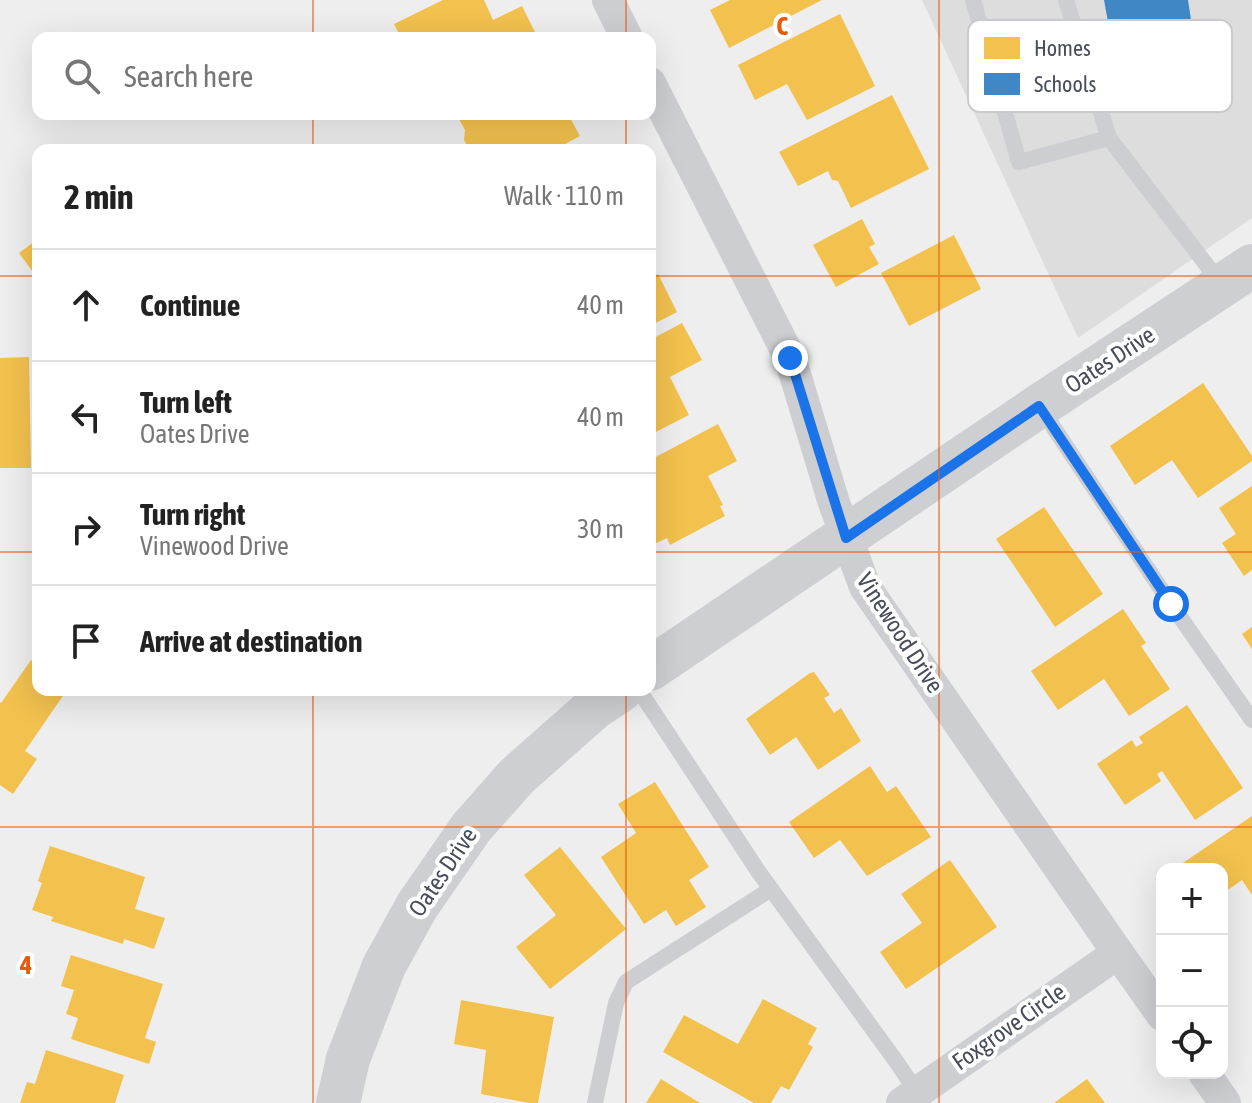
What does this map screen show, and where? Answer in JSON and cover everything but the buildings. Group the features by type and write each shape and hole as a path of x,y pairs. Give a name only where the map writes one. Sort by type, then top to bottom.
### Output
{"street":[{"path":"608,0 624,32"},
{"name":"Vinewood Drive","path":"656,95 790,358 846,538 865,587 1156,1007"},
{"name":"Oates Drive","path":"656,665 1039,406 1242,280"},
{"name":"Oates Drive","path":"338,1103 348,1059 384,966 426,893 471,828 517,776 594,708 612,696"},
{"name":"Foxgrove Circle","path":"914,1099 1118,953"},
{"path":"1208,1079 1225,1103"}],"lane":[{"path":"973,0 979,20"},
{"path":"1066,0 1072,20"},
{"path":"1005,112 1019,162 1109,138"},
{"path":"1101,112 1109,138 1242,280"},
{"path":"1039,406 1162,592 1252,720"},
{"path":"643,696 771,889 889,1051 914,1099"},
{"path":"595,1103 616,1003 626,982 771,889"}],"shaded area":[{"path":"922,0 1252,0 1252,218 1078,338 974,112 1232,112 1232,20 968,20 968,100"}],"route":[{"path":"790,358 846,538 1039,406 1171,604"}]}
